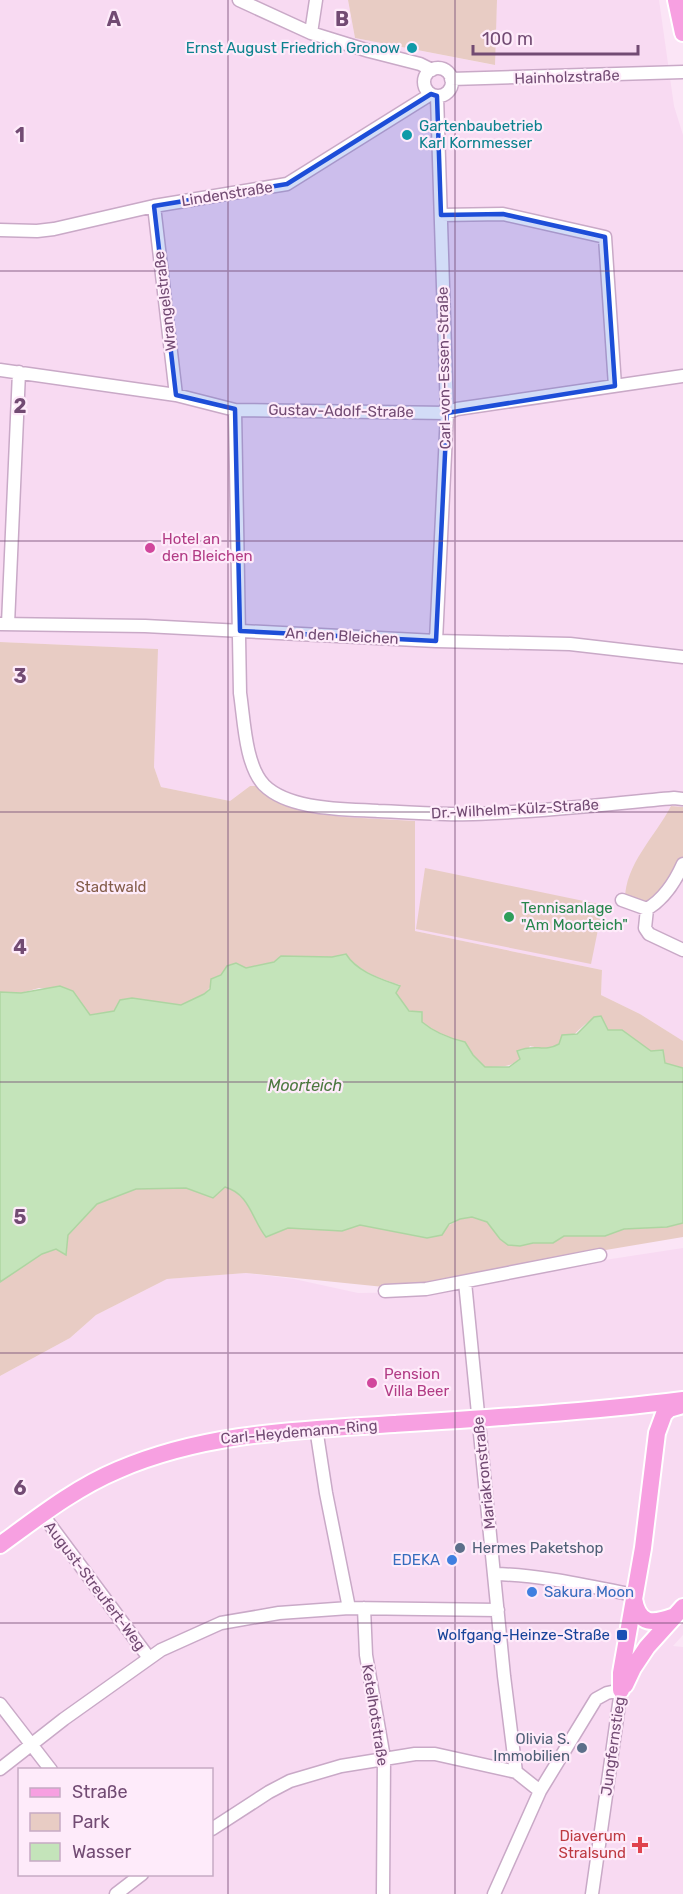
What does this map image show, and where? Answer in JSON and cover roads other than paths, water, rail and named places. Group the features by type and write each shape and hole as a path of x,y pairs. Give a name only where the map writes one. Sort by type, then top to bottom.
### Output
{"main road":[{"path":"676,0 683,33"},
{"name":"Carl-Heydemann-Ring","path":"0,1545 88,1484 160,1454 230,1437 316,1428 625,1408 683,1402"},
{"name":"Carl-Heydemann-Ring","path":"657,1433 664,1414 683,1402"},
{"path":"625,1408 645,1415 657,1433"},
{"name":"Jungfernstieg","path":"621,1690 621,1673 643,1548 657,1433"},
{"path":"634,1596 636,1612 644,1619 660,1621 679,1612"},
{"path":"621,1690 647,1647 679,1612"}],"street":[{"path":"239,0 311,33 420,64 432,70 445,70 451,79 449,90 434,95 426,89 424,80 428,72 432,70"},
{"path":"311,33 316,0"},
{"name":"Hainholzstraße","path":"451,79 683,72"},
{"name":"Lindenstraße","path":"0,230 54,229 154,206 287,184 434,95"},
{"name":"Carl-von-Essen-Straße","path":"434,95 441,215 447,413 436,640"},
{"name":"Wrangelstraße","path":"154,206 176,395"},
{"path":"441,215 503,214 605,237 615,386"},
{"name":"Gustav-Adolf-Straße","path":"0,370 176,395 235,410 447,413 457,409 683,376"},
{"path":"4,624 19,372"},
{"name":"Dr.-Wilhelm-Külz-Straße","path":"235,410 240,693 246,737 254,767 264,784 286,799 323,807 472,814 683,799"},
{"name":"An den Bleichen","path":"4,624 146,626 570,644 683,657"},
{"path":"622,900 647,909 656,904 670,888 683,864"},
{"path":"647,909 645,928 649,934 683,950"},
{"path":"385,1291 426,1289 600,1254"},
{"name":"Mariakronstraße","path":"465,1282 504,1676 516,1772"},
{"path":"316,1428 326,1493 350,1608"},
{"name":"August-Streufert-Weg","path":"42,1514 149,1658"},
{"path":"495,1574 527,1575 634,1596"},
{"path":"0,1769 149,1658 221,1623 279,1613 350,1608 498,1610"},
{"name":"Ketelhotstraße","path":"364,1608 366,1655 384,1758 383,1894"},
{"path":"494,1894 540,1791 596,1699 607,1693 621,1690"},
{"name":"Jungfernstieg","path":"592,1894 621,1690"},
{"path":"0,1704 50,1768"},
{"path":"213,1828 268,1792 290,1781 341,1766 384,1758 435,1754 516,1772 540,1791"},
{"path":"116,1894 133,1877"}],"water":[{"name":"Moorteich","path":"346,954 356,966 377,978 400,986 396,993 409,1011 422,1012 422,1022 427,1026 442,1035 465,1042 473,1055 485,1067 509,1067 520,1059 517,1051 553,1047 559,1044 562,1035 577,1034 594,1017 601,1016 608,1030 622,1030 651,1051 663,1050 665,1063 683,1068 683,1223 667,1227 624,1229 605,1236 564,1236 553,1243 533,1243 520,1246 508,1245 500,1239 487,1222 472,1217 449,1224 442,1235 427,1238 360,1225 342,1231 288,1228 266,1237 245,1201 233,1190 225,1187 213,1198 186,1188 136,1189 97,1204 68,1235 66,1255 56,1249 42,1254 0,1282 0,992 21,993 60,986 73,991 90,1015 114,1011 120,1000 132,998 181,1005 204,994 210,989 211,979 221,975 227,966 236,963 246,968 274,962 281,956 332,957"}],"place":[{"name":"Ernst August Friedrich Gronow","path":"412,48"},
{"name":"Gartenbaubetrieb Karl Kornmesser","path":"407,135"},
{"name":"Hotel an den Bleichen","path":"150,548"},
{"name":"Tennisanlage \"Am Moorteich\"","path":"509,917"},
{"name":"Pension Villa Beer","path":"372,1383"},
{"name":"Hermes Paketshop","path":"460,1548"},
{"name":"EDEKA","path":"452,1560"},
{"name":"Sakura Moon","path":"532,1592"},
{"name":"Wolfgang-Heinze-Straße","path":"622,1635"},
{"name":"Olivia S. Immobilien","path":"582,1748"},
{"name":"Diaverum Stralsund","path":"640,1845"}],"park label":[{"name":"Stadtwald","path":"111,887"}]}
